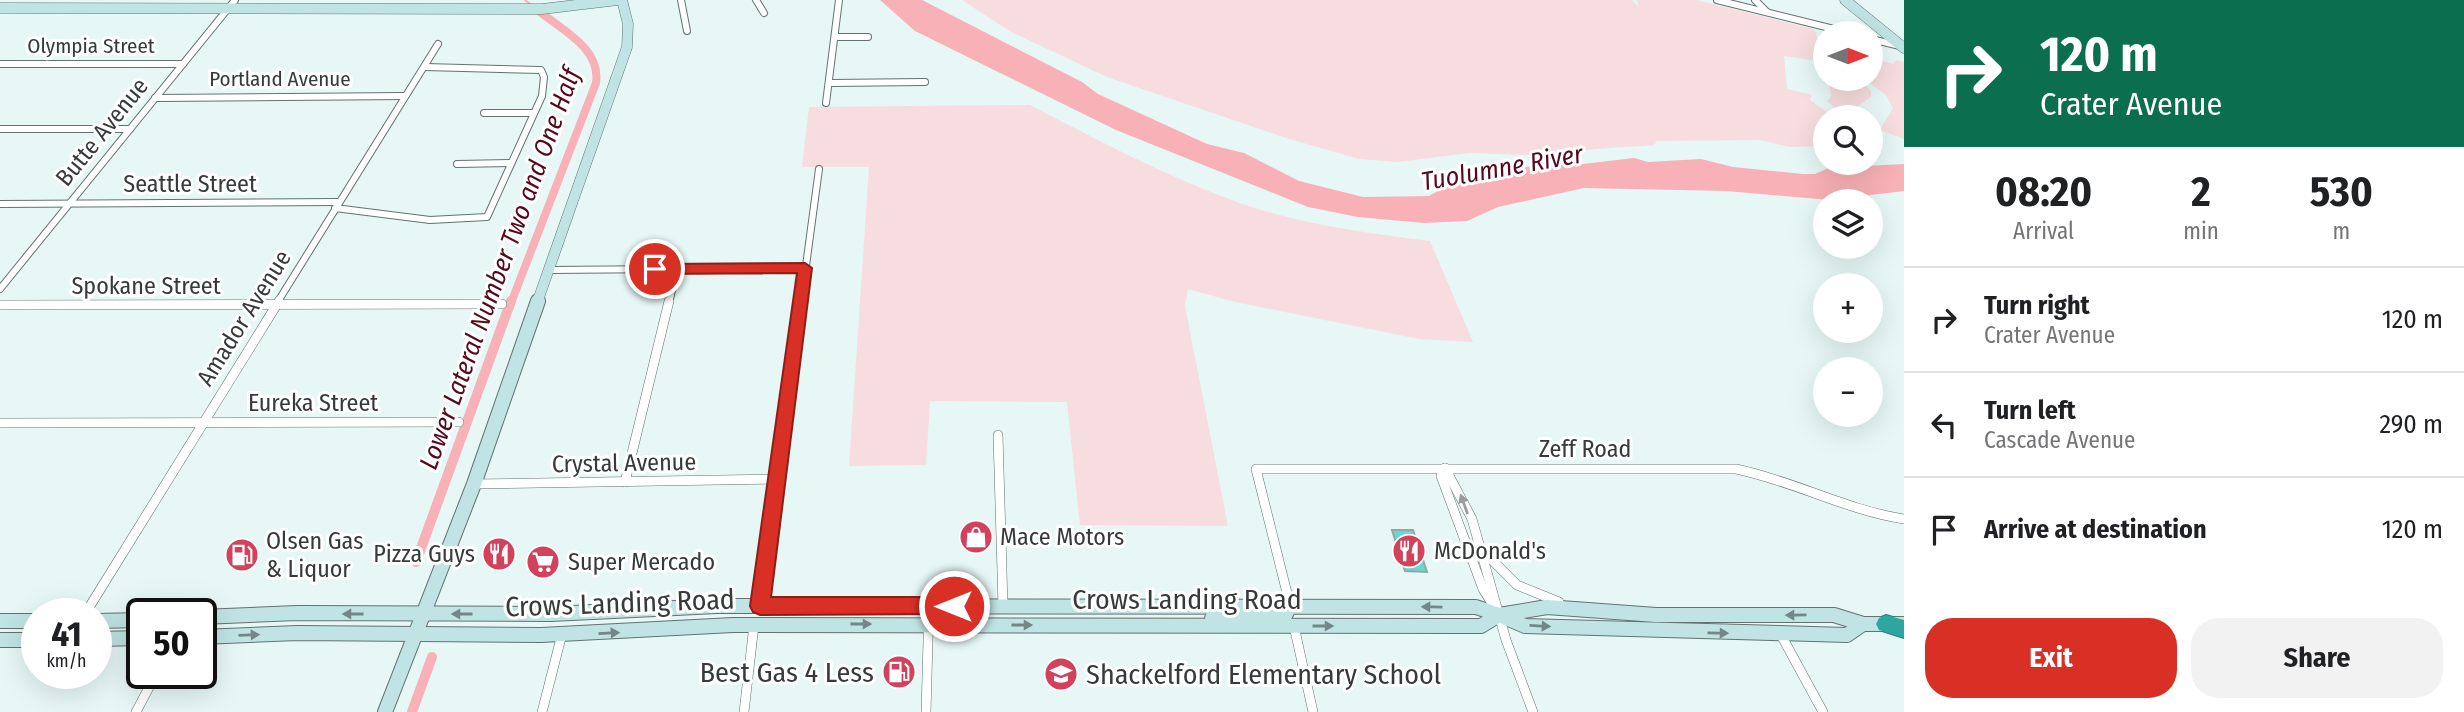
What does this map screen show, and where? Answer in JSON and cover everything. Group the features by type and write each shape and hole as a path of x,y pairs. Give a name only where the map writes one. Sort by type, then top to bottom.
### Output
{"main road":[{"path":"385,712 474,485 627,47 628,24 620,0"},
{"path":"1845,0 1902,47"},
{"path":"667,629 679,622 739,617 760,606"},
{"name":"Crows Landing Road","path":"760,606 1476,607 1525,626 1781,635 1846,635 1863,624 1898,626"},
{"path":"754,625 772,614 833,613 855,606"},
{"path":"1188,625 1222,617 1276,616 1286,614 1290,606"},
{"name":"Crows Landing Road","path":"929,625 1481,626 1517,607 1582,608"},
{"name":"Crows Landing Road","path":"217,617 422,614"},
{"path":"0,621 21,621"},
{"name":"Crows Landing Road","path":"217,636 562,634 754,625"},
{"path":"0,640 21,640"}],"street":[{"path":"0,8 232,4 545,4 620,0"},
{"path":"681,0 687,31"},
{"path":"756,0 764,13"},
{"path":"826,103 839,0"},
{"path":"1717,0 1813,24"},
{"path":"1755,0 1767,12"},
{"name":"Butte Avenue","path":"0,289 232,4"},
{"path":"836,37 868,37"},
{"path":"1883,43 1902,47"},
{"name":"Amador Avenue","path":"95,598 438,44"},
{"name":"Olympia Street","path":"0,64 183,64"},
{"path":"425,66 513,67 541,70 544,77 542,96 510,163 457,164"},
{"path":"830,83 925,82"},
{"name":"Portland Avenue","path":"155,98 405,96"},
{"path":"484,113 533,113"},
{"path":"0,129 130,129"},
{"name":"Seattle Street","path":"0,204 337,205 413,220 468,220 486,217 510,163"},
{"path":"760,606 819,169"},
{"path":"548,270 805,268"},
{"path":"625,482 677,269"},
{"name":"Spokane Street","path":"0,305 502,304"},
{"name":"Eureka Street","path":"0,423 459,422"},
{"path":"998,435 1003,606"},
{"path":"1499,615 1483,589 1441,476 1446,468 1456,482 1482,550 1494,586 1499,615 1533,712"},
{"name":"Zeff Road","path":"1290,606 1256,469 1736,468 1789,481 1868,514 1904,519"},
{"name":"Crystal Avenue","path":"474,485 776,479"},
{"path":"1482,550 1511,582 1531,596 1582,608"},
{"name":"Crows Landing Road","path":"422,614 551,614 760,606"},
{"path":"926,712 929,606"},
{"name":"Crows Landing Road","path":"1582,608 1639,614 1834,615 1863,624"},
{"path":"744,712 754,625"},
{"name":"Crows Landing Road","path":"754,625 929,625"},
{"path":"1294,626 1313,712"},
{"path":"542,712 562,634"},
{"path":"1781,635 1823,712"},
{"path":"136,712 148,689"}],"shaded area":[{"path":"880,0 922,0 1082,82 1098,94 1207,144 1244,153 1299,181 1363,197 1429,196 1445,187 1535,165 1583,164 1634,158 1648,162 1701,159 1733,167 1813,175 1883,175 1883,165 1904,164 1904,191 1883,194 1883,189 1813,189 1813,199 1727,191 1584,188 1498,207 1467,221 1424,223 1358,217 1308,207 1116,130 915,31"},
{"path":"962,0 1632,0 1639,7 1637,0 1697,0 1813,29 1813,60 1784,56 1787,89 1812,95 1810,100 1817,105 1813,105 1813,146 1790,147 1759,140 1657,141 1654,145 1594,149 1560,156 1469,153 1398,162 1359,159 1286,138 1107,77 1011,32"},
{"path":"1896,60 1904,62 1904,139 1883,131 1883,125 1893,108 1880,91 1883,91 1883,61 1893,64"},
{"path":"1830,91 1871,91 1871,97 1860,105 1831,105 1827,101 1831,96"},
{"path":"1030,105 1158,169 1260,210 1357,231 1430,241 1473,342 1419,339 1235,302 1188,289 1185,306 1228,526 1080,525 1067,402 930,401 926,465 849,466 869,167 802,167 809,107"}],"building":[{"name":"McDonald's","path":"1392,530 1413,530 1427,572 1405,571"}],"waterway":[{"name":"Lower Lateral Number Two and One Half","path":"525,0 530,4"},
{"name":"Lower Lateral Number Two and One Half","path":"511,303 596,83 593,60 587,51 570,34 540,12"},
{"name":"Lower Lateral Number Two and One Half","path":"416,562 511,301"},
{"path":"412,712 432,657"}],"place":[{"name":"Mace Motors","path":"976,537"},
{"name":"McDonald's","path":"1409,551"},
{"name":"Pizza Guys","path":"499,554"},
{"name":"Olsen Gas & Liquor","path":"242,555"},
{"name":"Super Mercado","path":"543,562"},
{"name":"Best Gas 4 Less","path":"899,672"},
{"name":"Shackelford Elementary School","path":"1061,674"}],"route":[{"path":"655,269 805,268 760,606 954,606"}],"water label":[{"name":"Tuolumne River","path":"1502,168"}]}
